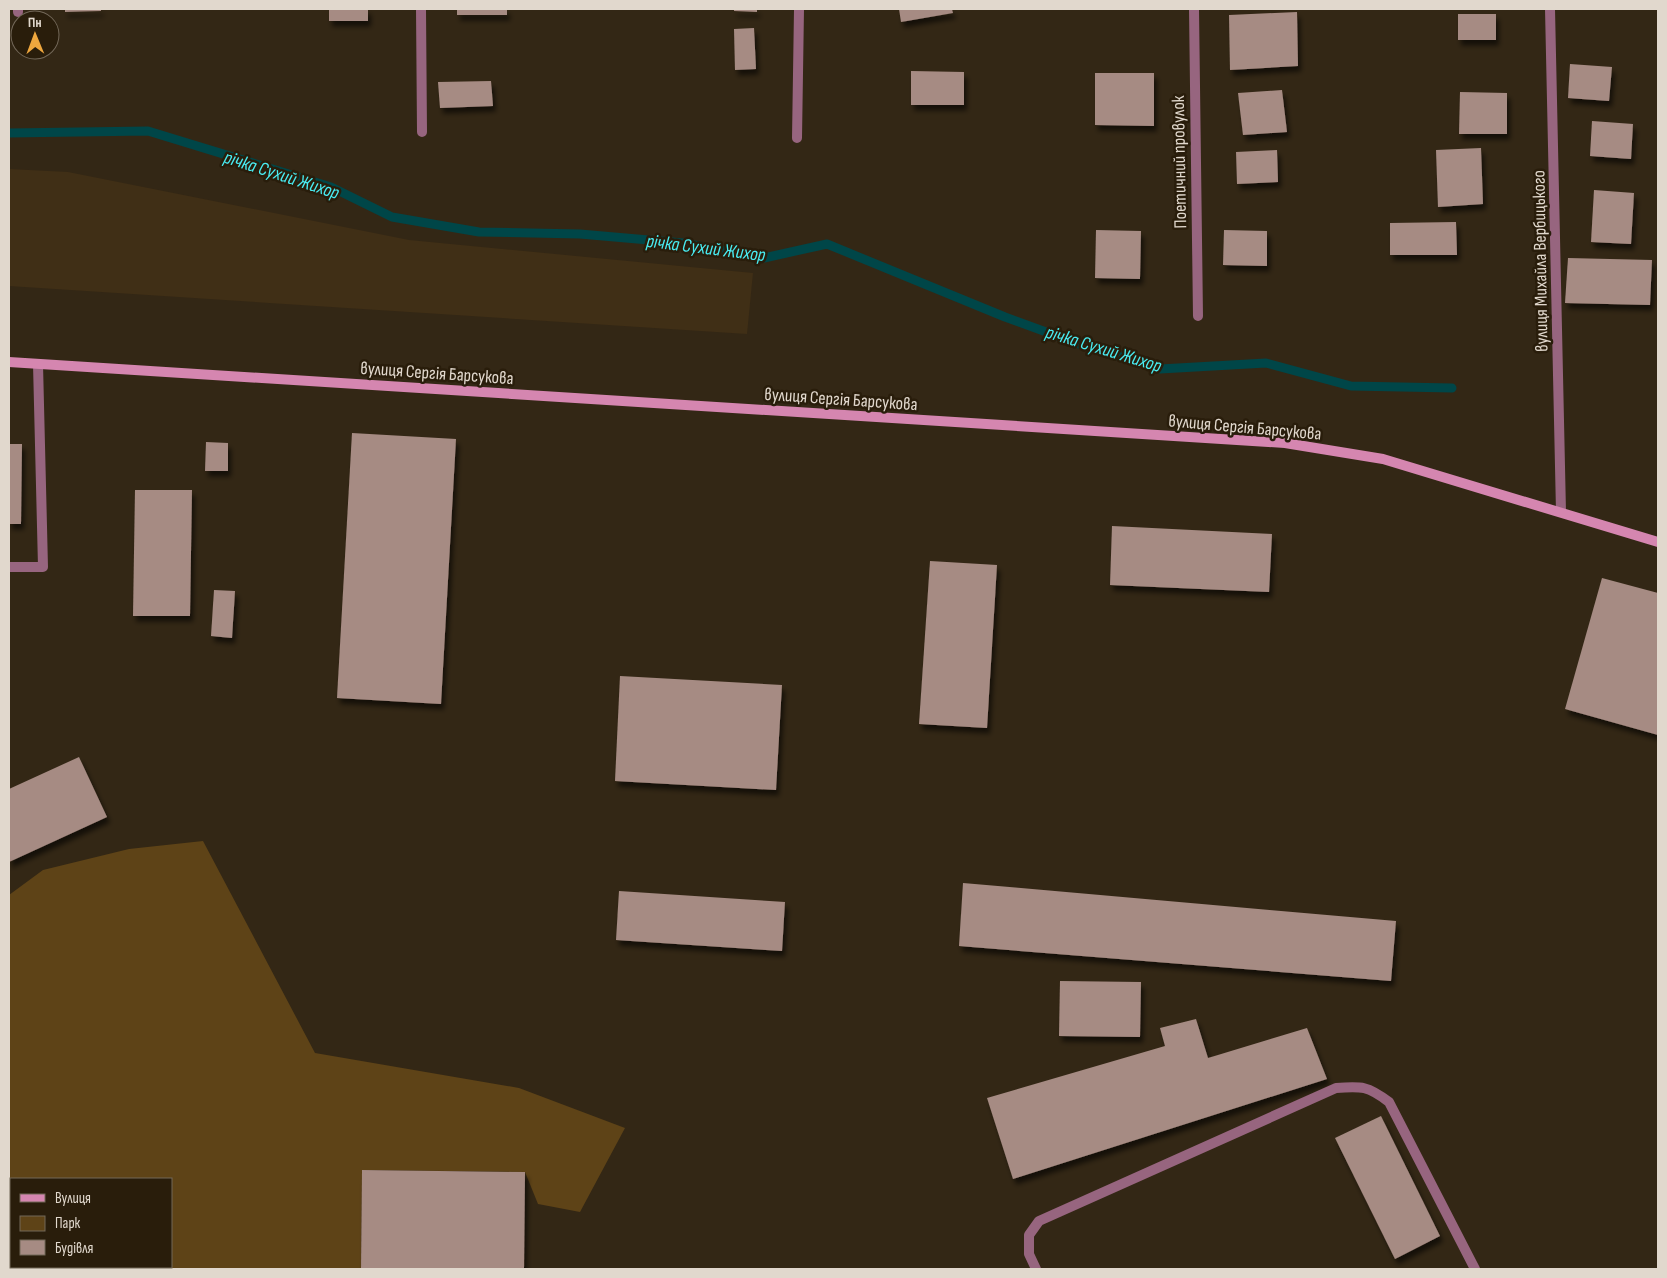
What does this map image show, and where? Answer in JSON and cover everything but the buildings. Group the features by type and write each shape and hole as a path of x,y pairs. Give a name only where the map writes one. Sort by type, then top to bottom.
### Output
{"main road":[{"name":"вулиця Сергія Барсукова","path":"9,362 1286,444 1383,459 1658,542"}],"street":[{"path":"421,9 422,132"},
{"path":"797,138 798,9"},
{"name":"Поетичний провулок","path":"1194,9 1198,316"},
{"name":"вулиця Михайла Вербицького","path":"1550,9 1561,512"},
{"path":"9,567 43,567 38,364"},
{"path":"1036,1269 1029,1254 1029,1235 1039,1221 1336,1088 1359,1086 1376,1092 1389,1102 1475,1269"}],"shaded area":[{"path":"9,169 68,172 409,240 753,273 747,334 9,286"}],"green space":[{"path":"203,841 315,1053 519,1088 625,1128 580,1212 538,1204 525,1172 362,1170 361,1269 9,1269 9,895 43,870 129,849"}],"waterway":[{"name":"річка Сухий Жихор","path":"9,133 148,131 331,187 392,217 479,232 580,234 683,243 764,258 827,244 1005,317 1079,344 1160,369 1266,363 1351,386 1452,388"}]}
